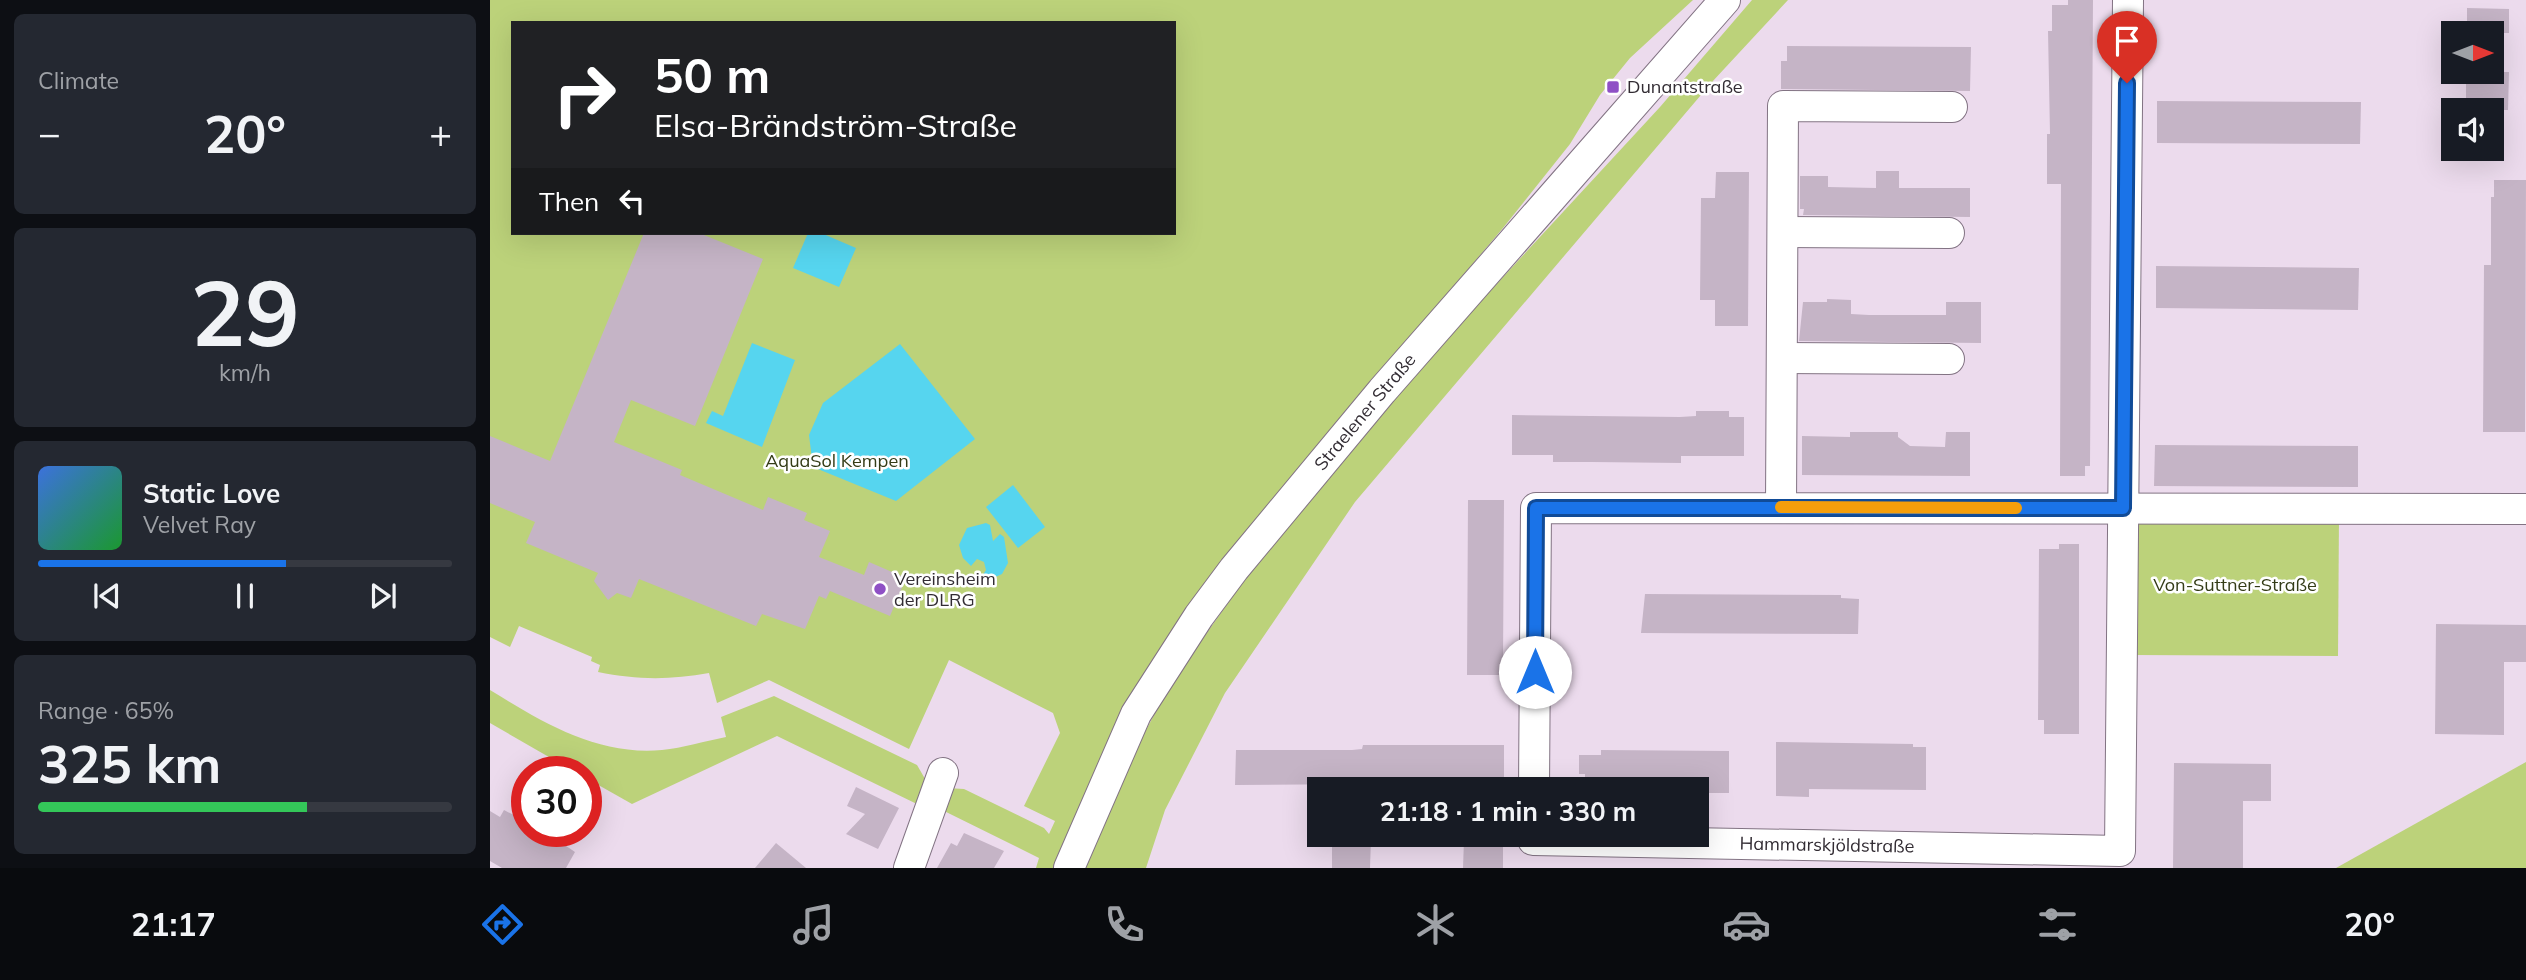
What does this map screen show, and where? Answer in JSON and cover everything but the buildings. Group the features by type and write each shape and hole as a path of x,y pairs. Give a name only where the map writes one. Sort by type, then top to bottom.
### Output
{"street":[{"name":"Straelener Straße","path":"1069,868 1136,714 1199,616 1234,569 1382,391 1725,0"},
{"path":"2123,508 2128,0"},
{"path":"1781,507 1783,106 1952,107"},
{"path":"1783,232 1949,233"},
{"path":"1782,358 1949,359"},
{"path":"1534,777 1536,508 2526,509"},
{"name":"Hammarskjöldstraße","path":"1533,848 2120,850 2123,508"},
{"path":"909,868 943,774"}],"green space":[{"name":"AquaSol Kempen","path":"490,0 1693,0 1630,58 1600,95 1570,144 1503,228 1227,555 1186,616 1056,868 1036,868 1039,858 938,808 947,788 964,789 1044,828 1049,834 1055,821 1024,806 1060,733 1053,713 949,660 909,749 769,680 717,703 709,673 640,678 598,672 600,665 591,661 592,657 519,626 510,647 490,637"},
{"path":"1752,0 1788,0 1712,82 1355,502 1225,693 1165,810 1146,868 1086,868 1099,828 1134,752 1172,682 1247,576 1432,354 1660,107"},
{"name":"Von-Suttner-Straße","path":"2339,515 2338,656 2131,655 2131,522"},
{"path":"490,690 550,725 593,742 615,748 662,750 726,737 721,717 774,696 917,765 928,784 921,806 777,736 632,804 602,787 602,756 547,756 490,723"},
{"path":"2526,762 2526,868 2336,868"}],"water":[{"path":"807,235 826,235 856,248 839,287 793,268"},
{"path":"752,343 795,360 762,447 706,423 712,411 723,416"},
{"path":"900,344 975,439 896,501 813,467 809,435 823,403"},
{"path":"1013,485 1045,527 1018,548 986,507"},
{"path":"986,523 990,525 993,541 1000,534 1004,537 1008,563 1002,574 991,579 981,578 986,570 984,562 977,559 971,566 963,558 959,545 967,528"}],"slow traffic":[{"path":"1781,507 2016,508"}],"place":[{"name":"Dunantstraße","path":"1613,87"},
{"name":"Vereinsheim der DLRG","path":"880,589"}],"route":[{"path":"1535,672 1536,508 2123,508 2127,83"}]}
